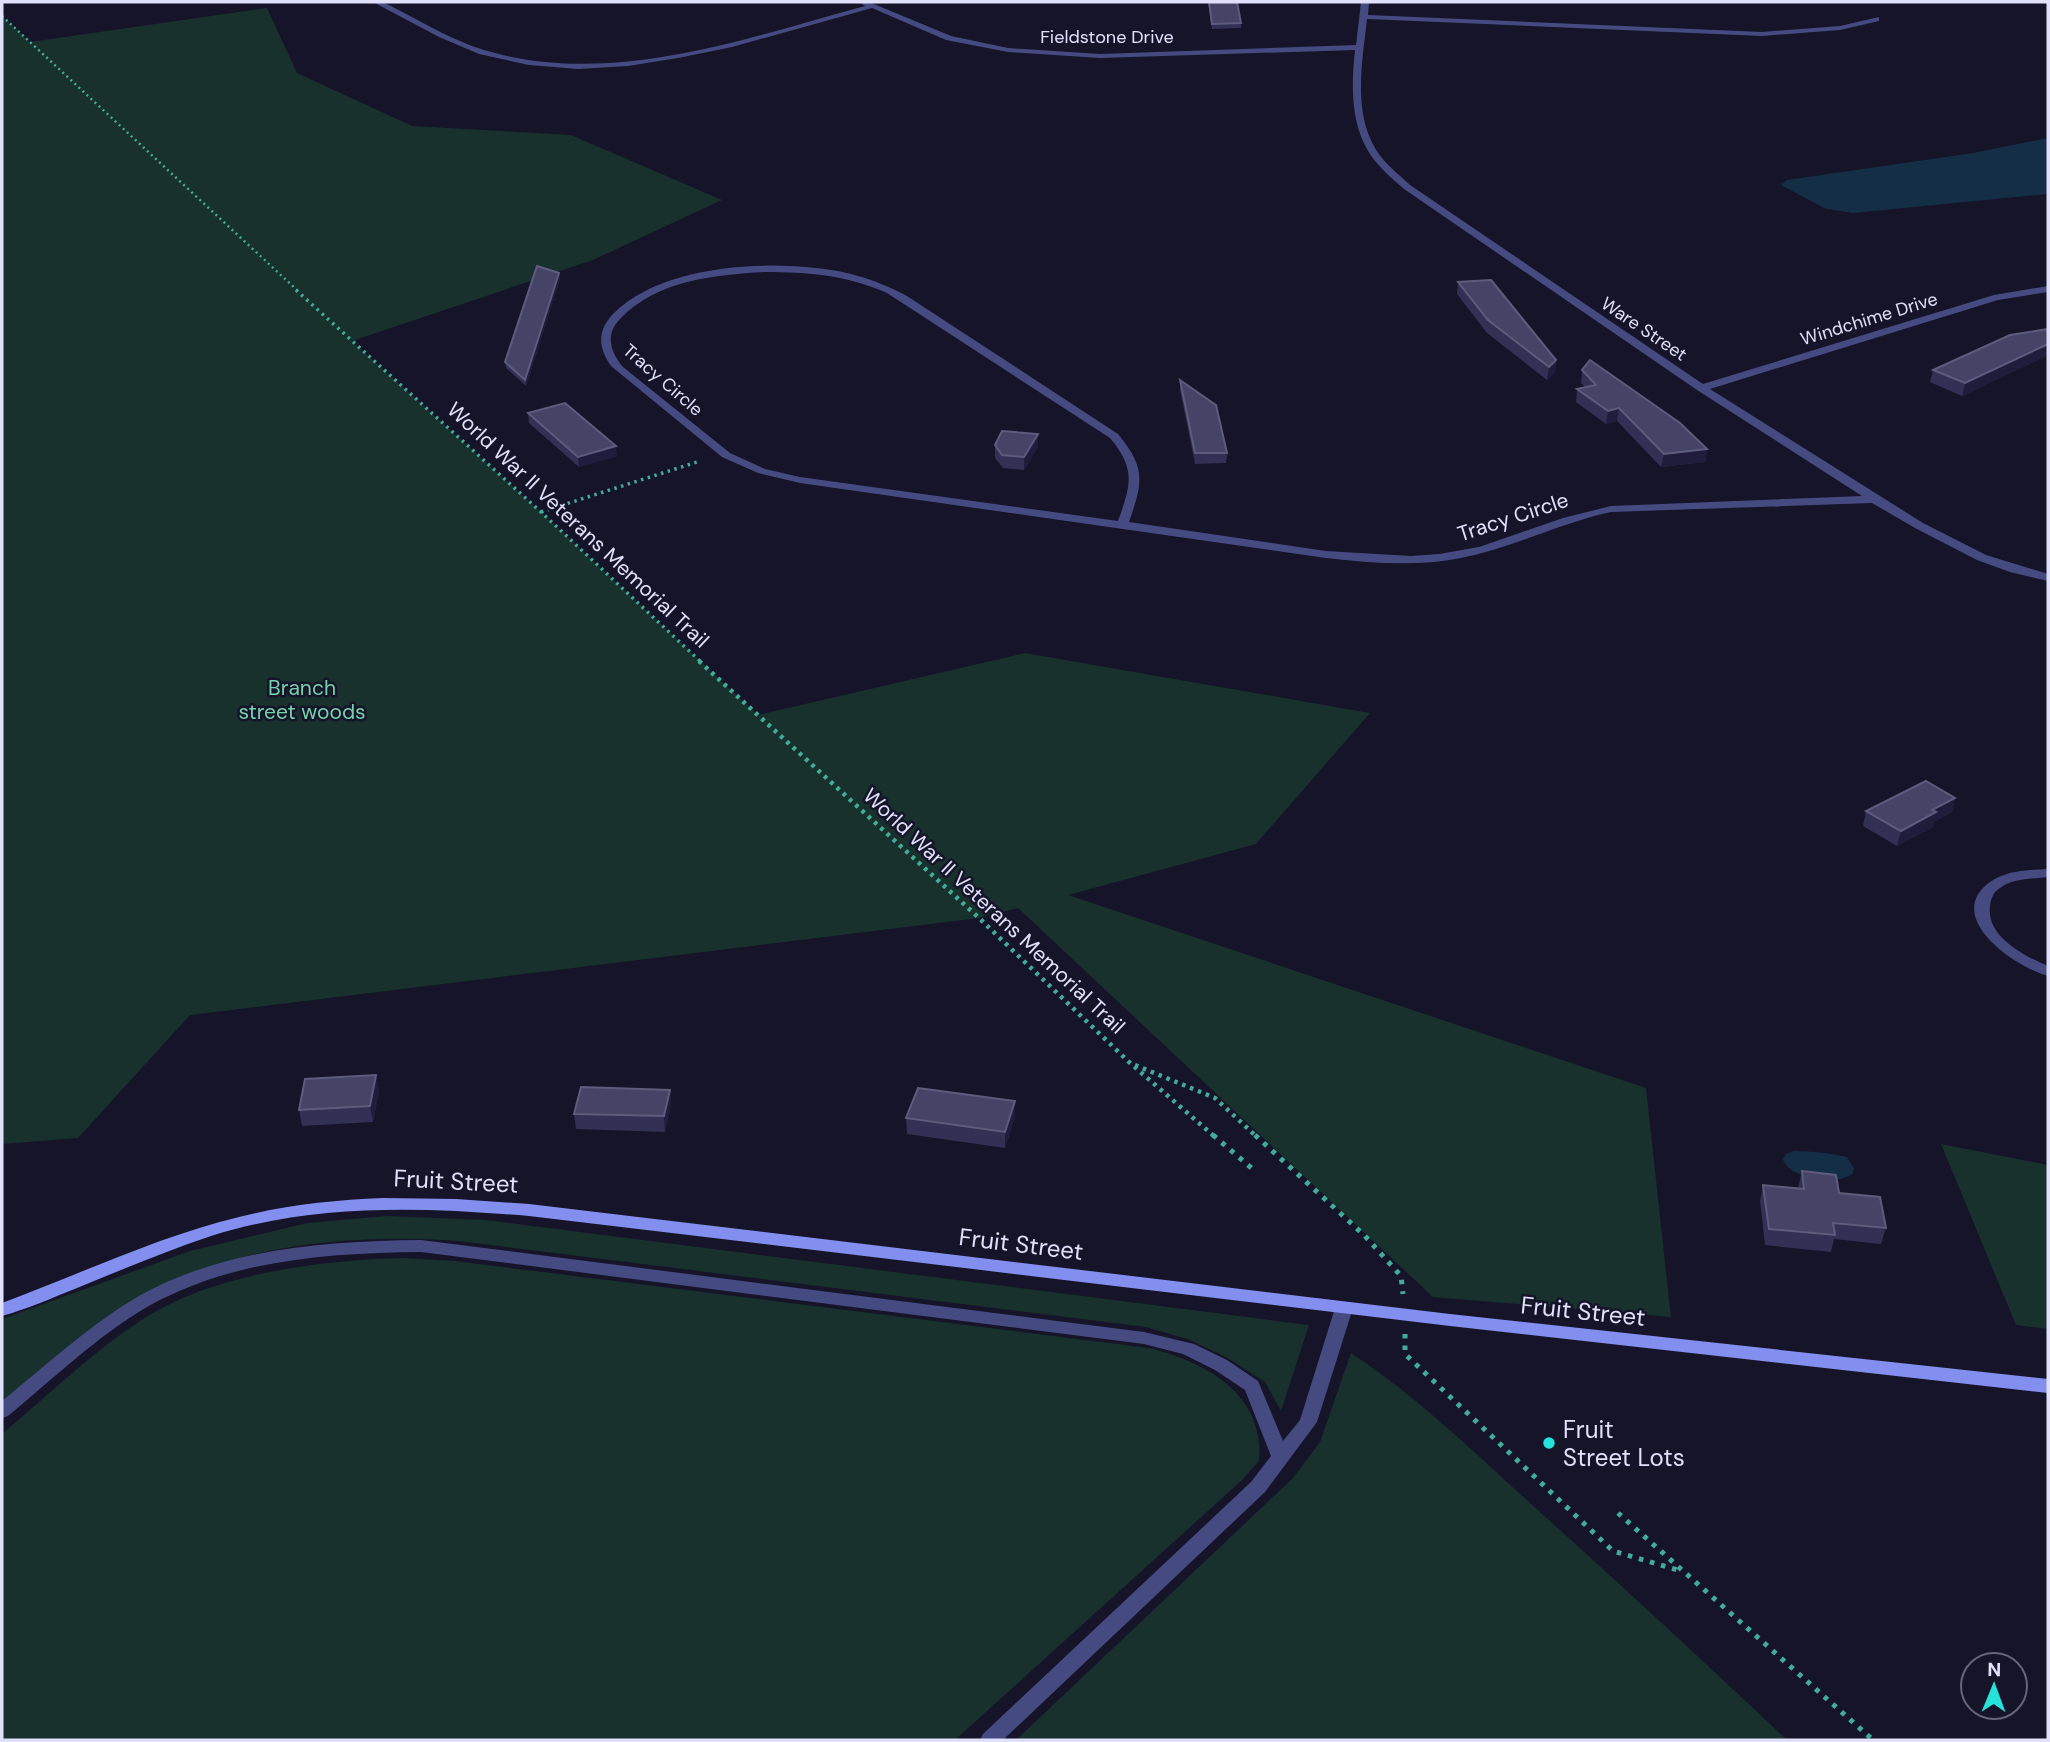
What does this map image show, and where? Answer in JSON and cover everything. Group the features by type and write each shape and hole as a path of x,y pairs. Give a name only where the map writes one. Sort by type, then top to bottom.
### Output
{"street":[{"path":"377,2 481,52 529,62 578,65 636,63 689,54 872,6"},
{"name":"Fieldstone Drive","path":"862,2 949,38 980,47 1044,54 1100,56 1360,47"},
{"name":"Ware Street","path":"1365,2 1356,84 1357,110 1375,156 1407,187 1701,388 1876,499 1957,547 2017,572 2048,578"},
{"path":"1364,17 1762,34 1840,29 1876,19"},
{"name":"Tracy Circle","path":"1122,524 1137,471 1130,453 1114,436 904,298 879,285 846,275 776,269 705,276 668,285 638,299 610,324 605,342 611,360 724,454 755,470 800,480 1353,556 1411,560 1487,550 1574,517 1611,509 1876,499"},
{"name":"Windchime Drive","path":"1701,388 1997,298 2048,289"},
{"path":"2048,873 2010,878 1992,887 1981,900 1980,916 1990,935 2009,953 2048,971"},
{"name":"Fruit Street","path":"2,1310 237,1223 326,1206 378,1202 438,1202 529,1210 1405,1315 2048,1386"},
{"path":"2,1411 141,1303 180,1283 219,1271 340,1247 421,1246 1144,1338 1188,1349 1221,1365 1252,1386 1280,1458"},
{"path":"990,1740 1258,1487 1308,1422 1345,1308"}],"path":[{"name":"World War II Veterans Memorial Trail","path":"2,16 979,918 1129,1062 1256,1172"},
{"path":"541,512 724,454"},
{"name":"World War II Veterans Memorial Trail","path":"1129,1062 1214,1098 1364,1235 1401,1276 1405,1354 1612,1550 1681,1572 1873,1740"},
{"path":"1618,1513 1681,1572"}],"green space":[{"name":"Branch street woods","path":"267,8 297,73 412,126 571,135 722,200 593,260 352,341 541,512 758,715 1025,653 1370,713 1256,844 1068,895 1646,1088 1671,1317 1433,1297 1018,908 979,918 190,1015 78,1138 2,1144 2,16 30,42"},
{"path":"1941,1144 2048,1165 2048,1329 2016,1325"},
{"path":"387,1216 486,1220 1309,1325 1281,1411 1265,1382 1226,1357 1190,1340 1146,1327 459,1241 373,1239 290,1247 208,1267 169,1282 130,1301 2,1401 2,1319 190,1251 307,1223"},
{"path":"403,1258 455,1261 1149,1348 1191,1362 1210,1372 1242,1399 1252,1417 1258,1437 1259,1461 1241,1481 955,1740 2,1740 2,1434 112,1341 151,1314 178,1300 208,1288 273,1271 340,1262"},
{"path":"1351,1353 1421,1405 1465,1444 1787,1740 1016,1740 1293,1478 1320,1442"}],"water":[{"path":"2048,138 2048,194 1853,213 1826,209 1781,185 1787,180 1973,153"},
{"path":"1794,1151 1847,1157 1854,1168 1853,1173 1847,1177 1827,1180 1804,1176 1787,1166 1783,1159 1786,1154"}],"building":[{"path":"1209,2 1237,2 1241,23 1212,24"},
{"path":"537,266 559,273 525,380 505,362"},
{"path":"1491,280 1556,360 1549,367 1488,320 1458,282"},
{"path":"2048,329 2048,344 1965,383 1933,370 2010,335"},
{"path":"1590,360 1680,423 1707,449 1664,454 1619,408 1608,411 1577,389 1596,385 1582,370"},
{"path":"1180,380 1216,405 1227,453 1195,453"},
{"path":"565,403 616,446 578,457 528,413"},
{"path":"1002,431 1038,434 1024,457 1002,455 995,445"},
{"path":"1926,781 1955,798 1901,831 1866,811"},
{"path":"376,1075 370,1106 299,1110 305,1079"},
{"path":"581,1087 670,1090 664,1116 574,1114"},
{"path":"918,1088 1015,1101 1005,1132 906,1118"},
{"path":"1802,1171 1836,1175 1839,1193 1880,1197 1886,1228 1833,1223 1835,1235 1769,1229 1763,1185 1804,1189"}],"place":[{"name":"Fruit Street Lots","path":"1549,1443"}]}
